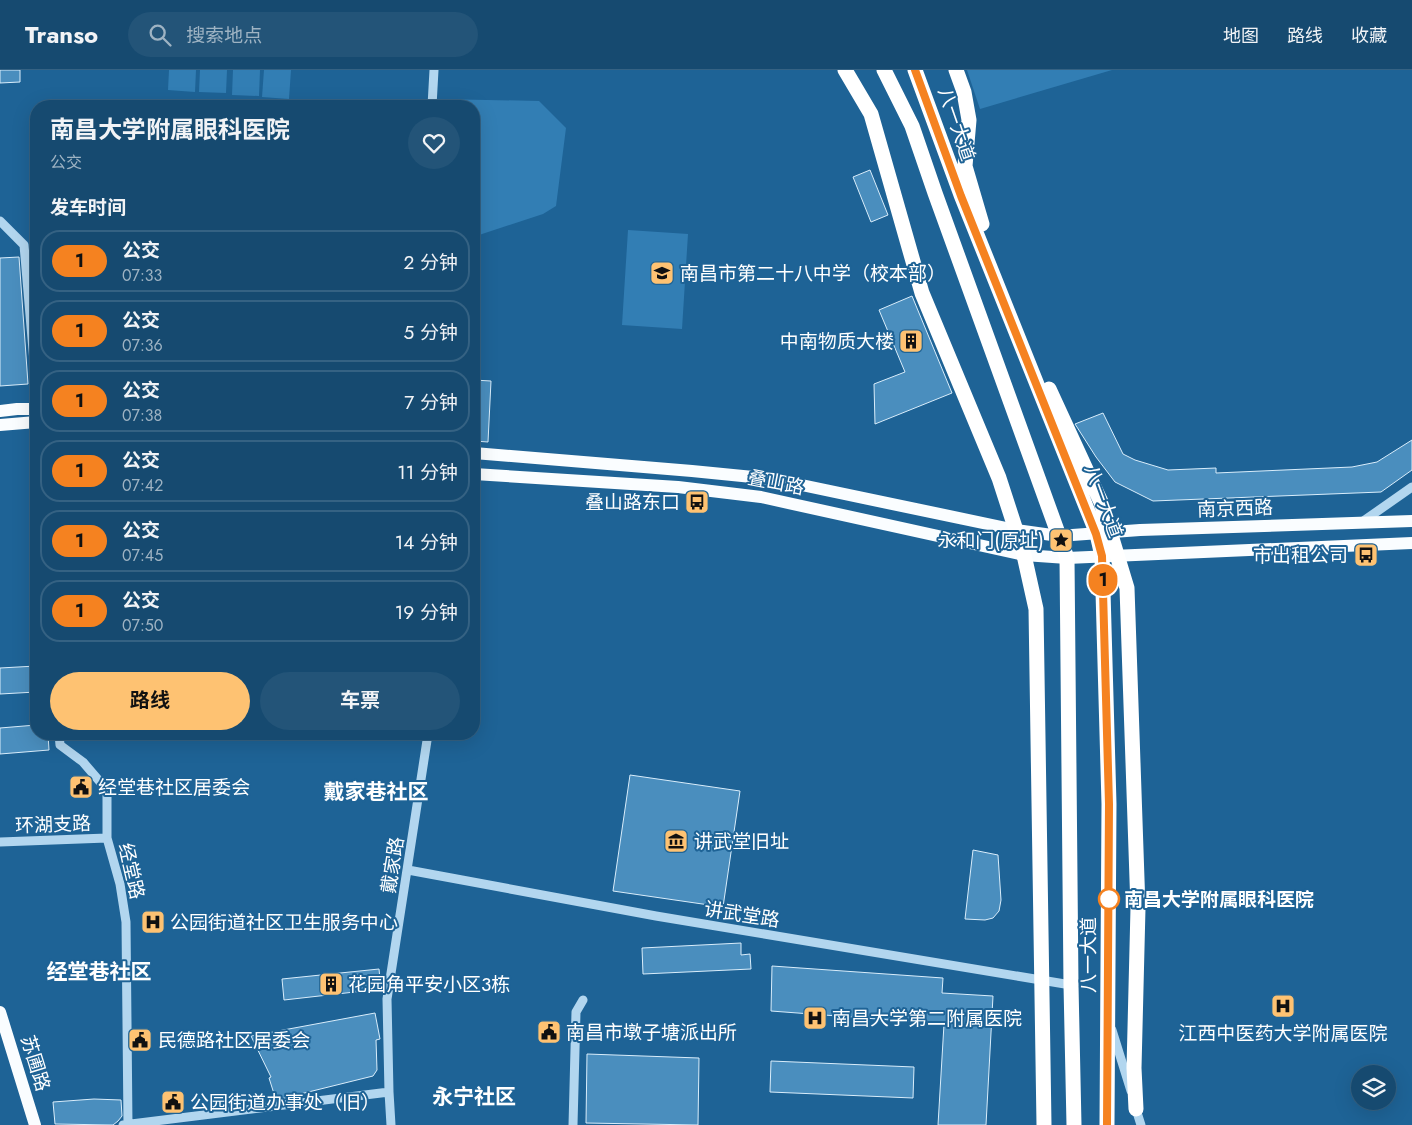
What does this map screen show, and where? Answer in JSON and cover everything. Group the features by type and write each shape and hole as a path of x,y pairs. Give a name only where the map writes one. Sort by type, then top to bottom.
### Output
{"highway":[{"path":"846,70 871,114 922,293 999,478 1024,555 1036,609 1044,1125"},
{"name":"八一大道","path":"884,70 912,126 1067,558 1070,985 1074,1125"},
{"name":"八一大道","path":"915,70 961,196 1103,533 1110,556 1107,1125"},
{"path":"956,70 964,92 969,120 964,166 1013,311 1101,502 1103,533"},
{"path":"1110,556 1127,588 1138,908 1134,1068 1136,1110"}],"main road":[{"path":"0,411 30,409"},
{"path":"0,425 30,422"},
{"name":"叠山路","path":"480,453 773,479 1016,530 1059,536"},
{"name":"叠山路","path":"480,474 678,487 761,497 1024,555 1067,558"},
{"name":"南京西路","path":"1059,536 1140,530 1412,521"},
{"path":"1067,558 1412,543"},
{"name":"苏圃路","path":"0,1012 35,1125"}],"street":[{"path":"432,100 434,70"},
{"path":"0,221 24,245 30,316"},
{"path":"1362,522 1412,487"},
{"name":"经堂路","path":"60,740 60,745 82,762 107,790 107,838 120,884 126,922 127,1124"},
{"name":"戴家路","path":"391,1125 388,999 427,740"},
{"name":"环湖支路","path":"0,842 107,838"},
{"name":"讲武堂路","path":"408,870 656,916 1070,985"},
{"path":"573,1125 576,1012 583,1000"},
{"path":"1108,1017 1141,1125"},
{"path":"127,1124 389,1092"}],"shaded area":[{"path":"169,70 196,70 195,92 168,90"},
{"path":"200,70 227,70 226,93 199,92"},
{"path":"233,70 260,70 259,96 232,95"},
{"path":"264,70 291,70 289,99 262,97"},
{"path":"967,70 1112,70 980,109"},
{"path":"440,99 539,101 566,128 556,206 543,214 480,235 480,100"},
{"path":"628,230 688,234 682,329 622,325"}],"building":[{"path":"0,70 20,70 20,82 0,83"},
{"path":"870,170 888,215 871,222 853,177"},
{"path":"19,257 28,384 0,386 0,258"},
{"name":"中南物质大楼","path":"912,296 952,393 875,424 874,384 905,372 879,310"},
{"path":"480,380 491,381 488,442 480,441"},
{"path":"1103,413 1123,454 1135,460 1168,470 1216,468 1216,473 1352,467 1377,462 1412,440 1412,470 1381,492 1153,501 1115,482 1075,424"},
{"path":"30,666 30,692 0,694 0,668"},
{"path":"30,726 30,740 48,740 49,750 0,754 0,728"},
{"name":"讲武堂旧址","path":"630,775 740,791 723,907 613,891"},
{"path":"973,850 998,855 1001,900 999,911 993,918 985,920 965,919"},
{"path":"741,943 741,955 750,954 751,969 643,974 642,948"},
{"path":"772,966 943,978 942,993 993,996 986,1125 938,1125 944,1024 771,1011"},
{"name":"花园角平安小区3栋","path":"379,969 381,989 284,1000 282,979"},
{"path":"375,1013 380,1039 376,1040 377,1070 373,1076 276,1100 269,1078 271,1077 251,1036"},
{"path":"587,1054 699,1058 698,1125 586,1123"},
{"path":"771,1061 914,1067 913,1098 770,1092"},
{"path":"94,1099 121,1100 122,1116 113,1125 55,1124 53,1102"}],"bus line":[{"name":"1","path":"915,70 921,82 961,196 1096,534 1102,556 1109,804 1107,1125"}],"place":[{"name":"南昌市第二十八中学（校本部）","path":"662,273"},
{"name":"中南物质大楼","path":"911,341"},
{"name":"叠山路东口","path":"697,502"},
{"name":"永和门(原址)","path":"1061,540"},
{"name":"市出租公司","path":"1366,555"},
{"name":"经堂巷社区居委会","path":"81,787"},
{"name":"讲武堂旧址","path":"676,841"},
{"name":"南昌大学附属眼科医院","path":"1109,899"},
{"name":"公园街道社区卫生服务中心","path":"153,922"},
{"name":"花园角平安小区3栋","path":"331,984"},
{"name":"江西中医药大学附属医院","path":"1283,1006"},
{"name":"南昌大学第二附属医院","path":"815,1018"},
{"name":"南昌市墩子塘派出所","path":"549,1032"},
{"name":"民德路社区居委会","path":"140,1040"},
{"name":"公园街道办事处（旧）","path":"173,1102"}],"district":[{"name":"戴家巷社区","path":"376,792"},
{"name":"经堂巷社区","path":"99,972"},
{"name":"永宁社区","path":"474,1097"}]}
